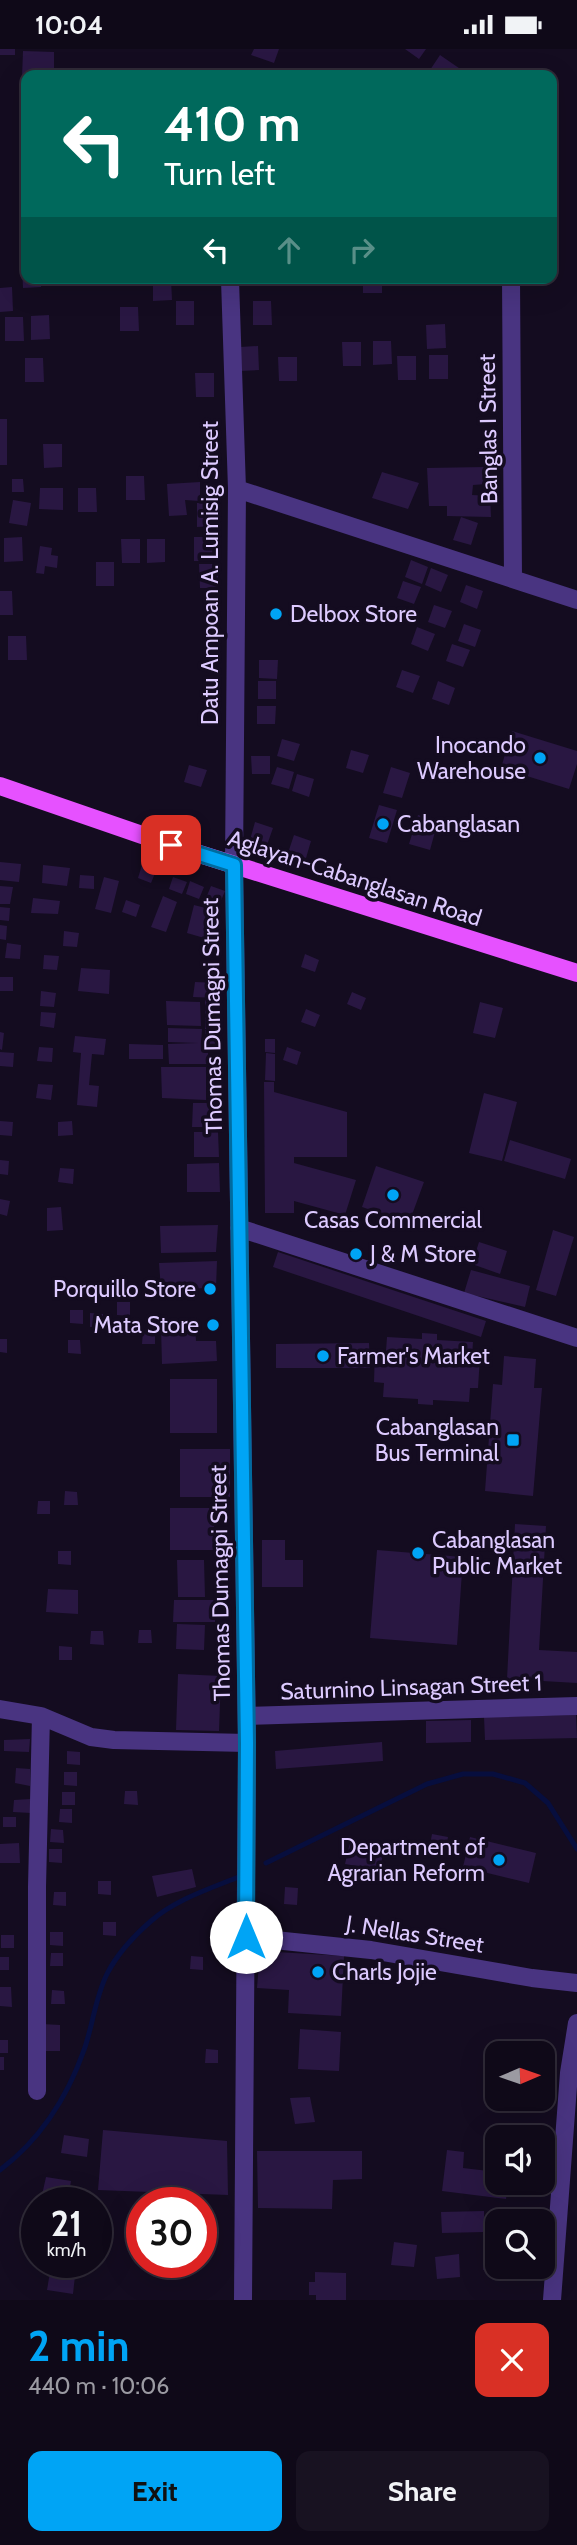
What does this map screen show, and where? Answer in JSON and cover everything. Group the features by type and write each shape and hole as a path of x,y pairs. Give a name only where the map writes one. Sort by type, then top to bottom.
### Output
{"main road":[{"name":"Aglayan-Cabanglasan Road","path":"0,786 103,823 577,973"}],"street":[{"name":"Datu Ampoan A. Lumisig Street","path":"230,284 237,489 234,865"},
{"name":"Banglas I Street","path":"511,284 513,579"},
{"path":"237,489 577,600"},
{"name":"Thomas Dumagpi Street","path":"234,865 247,1716 243,2300"},
{"path":"239,1228 577,1338"},
{"name":"Saturnino Linsagan Street 1","path":"247,1716 577,1706"},
{"path":"0,1709 41,1716 91,1737 114,1740 247,1743"},
{"path":"37,2091 37,1887 41,1716"},
{"name":"J. Nellas Street","path":"246,1937 371,1949 532,1978 577,1983"},
{"path":"552,2300 569,2073 577,2023"}],"building":[{"path":"0,49 15,49 15,55 0,55"},
{"path":"254,49 279,49 274,63 251,55"},
{"path":"405,49 426,49 419,59"},
{"path":"23,51 54,52 54,70 22,70"},
{"path":"440,55 462,70 430,70"},
{"path":"23,284 41,284 41,287 23,288"},
{"path":"153,284 171,284 172,300 153,301"},
{"path":"363,284 382,284 382,293 363,293"},
{"path":"467,284 485,284 485,286"},
{"path":"12,287 13,311 0,312 0,288"},
{"path":"176,301 194,301 194,325 176,325"},
{"path":"253,301 271,301 272,325 253,325"},
{"path":"120,307 138,307 139,331 120,331"},
{"path":"49,315 50,339 31,340 31,316"},
{"path":"5,317 23,317 24,341 5,341"},
{"path":"445,324 446,348 427,349 426,325"},
{"path":"373,341 391,341 392,364 373,365"},
{"path":"342,342 361,342 361,366 343,366"},
{"path":"258,346 259,370 240,371 240,347"},
{"path":"429,355 448,355 448,379 429,379"},
{"path":"397,356 416,356 416,380 398,380"},
{"path":"278,357 297,357 297,381 279,381"},
{"path":"25,358 43,358 44,382 25,382"},
{"path":"195,373 214,373 214,397 196,397"},
{"path":"0,419 7,419 7,465 0,465"},
{"path":"43,444 62,444 62,467 44,468"},
{"path":"485,467 486,484 473,485 472,495 490,496 491,517 447,516 447,506 429,506 427,468"},
{"path":"382,472 419,483 408,509 372,498"},
{"path":"126,476 144,476 145,500 126,500"},
{"path":"12,479 23,479 24,492 12,492"},
{"path":"200,482 200,501 185,500 187,515 169,516 167,484"},
{"path":"40,488 63,488 63,510 39,509"},
{"path":"78,488 96,488 97,512 78,512"},
{"path":"13,500 31,503 27,526 9,523"},
{"path":"197,503 215,503 216,526 197,527"},
{"path":"461,517 478,523 471,545 453,540"},
{"path":"22,537 23,561 4,562 4,538"},
{"path":"194,537 212,537 213,561 194,561"},
{"path":"121,539 140,539 140,563 122,563"},
{"path":"147,539 165,539 165,562 147,563"},
{"path":"40,546 52,548 51,555 58,556 57,568 45,566 44,574 36,573"},
{"path":"411,560 428,567 422,584 405,577"},
{"path":"96,562 114,562 114,586 96,586"},
{"path":"199,564 218,564 218,588 200,588"},
{"path":"431,568 448,575 441,592 425,585"},
{"path":"403,581 421,587 414,604 397,598"},
{"path":"466,585 483,591 477,609 460,602"},
{"path":"0,591 12,591 13,615 0,615"},
{"path":"434,605 452,611 445,628 428,622"},
{"path":"464,624 481,630 475,647 458,641"},
{"path":"417,627 435,634 428,651 411,644"},
{"path":"8,636 26,636 27,660 8,660"},
{"path":"452,644 470,650 463,667 446,661"},
{"path":"259,660 278,660 277,679 259,678"},
{"path":"402,670 420,676 413,693 396,687"},
{"path":"258,681 276,681 276,699 258,699"},
{"path":"438,681 455,688 449,705 432,699"},
{"path":"257,706 276,706 275,724 257,724"},
{"name":"Inocando Warehouse","path":"512,731 577,751 577,764 569,789 501,768"},
{"path":"282,739 300,744 294,761 277,756"},
{"path":"351,750 369,755 363,773 346,768"},
{"path":"251,756 270,756 270,774 252,774"},
{"path":"189,765 207,770 201,787 184,782"},
{"path":"277,767 294,772 289,789 271,784"},
{"path":"391,767 410,773 402,798 383,793"},
{"path":"297,774 314,779 309,797 292,791"},
{"name":"Cabanglasan","path":"379,805 397,810 387,843 369,838"},
{"path":"418,815 438,821 430,850 409,844"},
{"path":"255,822 273,828 267,845 250,840"},
{"path":"294,835 311,841 306,858 288,853"},
{"path":"0,862 21,864 19,882 0,880"},
{"path":"43,865 70,868 67,886 42,883"},
{"path":"142,865 156,871 151,883 138,878"},
{"path":"80,875 94,876 94,889 79,888"},
{"path":"104,877 119,881 111,913 95,909"},
{"path":"173,877 187,882 182,894 169,889"},
{"path":"190,881 204,887 199,899 186,894"},
{"path":"0,886 13,887 10,904 0,904"},
{"path":"211,886 225,891 220,903 206,898"},
{"path":"163,896 177,902 166,932 151,927"},
{"path":"33,898 60,901 58,914 31,913"},
{"path":"126,900 140,905 136,917 122,912"},
{"path":"194,905 217,911 211,940 187,933"},
{"path":"0,907 10,908 9,921 0,920"},
{"path":"0,925 7,926 6,940 0,939"},
{"path":"64,931 79,933 77,947 63,946"},
{"path":"7,943 21,945 20,959 5,958"},
{"path":"305,954 319,960 315,972 301,967"},
{"path":"44,955 59,956 57,970 43,969"},
{"path":"81,968 110,970 109,994 78,991"},
{"path":"0,977 13,977 13,991 0,991"},
{"path":"195,982 219,983 218,998 193,997"},
{"path":"41,991 56,993 54,1007 40,1006"},
{"path":"352,992 366,998 361,1010 347,1004"},
{"path":"205,1000 220,1001 220,1014 205,1014"},
{"path":"166,1001 200,1002 201,1026 167,1025"},
{"path":"480,1002 503,1008 495,1038 473,1033"},
{"path":"306,1009 320,1015 315,1027 301,1022"},
{"path":"41,1012 56,1013 54,1028 40,1026"},
{"path":"205,1015 220,1015 220,1029 205,1029"},
{"path":"168,1028 202,1029 201,1044 205,1044 205,1030 220,1030 220,1044 208,1044 208,1064 169,1064 168,1044 198,1043 168,1042"},
{"path":"0,1032 4,1033 2,1050 0,1049"},
{"path":"75,1036 106,1039 104,1055 92,1054 89,1085 99,1086 97,1107 77,1105 81,1053 73,1052"},
{"path":"265,1039 275,1039 275,1053 265,1052"},
{"path":"129,1044 163,1045 163,1059 129,1059"},
{"path":"39,1047 53,1048 52,1062 37,1061"},
{"path":"287,1047 301,1052 297,1065 283,1060"},
{"path":"0,1052 14,1053 13,1067 0,1066"},
{"path":"266,1053 275,1054 275,1081 265,1080"},
{"path":"161,1067 206,1067 206,1100 162,1098"},
{"path":"264,1082 274,1082 274,1092 347,1112 347,1157 294,1157 294,1163 356,1180 345,1215 294,1201 294,1213 265,1213"},
{"path":"38,1084 53,1085 51,1100 36,1098"},
{"path":"484,1093 517,1102 502,1161 469,1153"},
{"path":"193,1103 217,1103 217,1127 192,1127"},
{"path":"0,1121 13,1122 12,1136 0,1135"},
{"path":"72,1121 73,1135 58,1136 58,1122"},
{"path":"194,1132 218,1132 219,1157 194,1157"},
{"path":"510,1140 571,1159 565,1179 504,1161"},
{"path":"0,1160 9,1161 8,1175 0,1174"},
{"path":"219,1163 220,1192 187,1192 187,1164"},
{"name":"Casas Commercial","path":"376,1166 424,1182 409,1223 362,1207"},
{"path":"60,1168 74,1169 73,1184 58,1182"},
{"path":"0,1199 10,1201 7,1216 0,1214"},
{"path":"61,1207 63,1230 47,1231 47,1208"},
{"path":"218,1225 216,1252 161,1253 160,1226"},
{"path":"553,1230 574,1237 556,1296 536,1290"},
{"path":"479,1242 507,1251 500,1274 472,1264"},
{"path":"278,1252 486,1321 481,1337 273,1267"},
{"path":"217,1261 216,1288 161,1289 159,1263"},
{"path":"471,1270 530,1286 525,1307 464,1293"},
{"path":"117,1302 130,1302 130,1316 117,1315"},
{"path":"70,1310 83,1310 83,1324 70,1323"},
{"path":"90,1313 103,1314 103,1327 90,1327"},
{"path":"195,1326 196,1341 216,1341 217,1361 162,1364 161,1328"},
{"path":"143,1331 155,1331 155,1344 142,1344"},
{"path":"422,1333 437,1334 437,1340 473,1342 472,1356 480,1357 478,1388 470,1388 469,1402 433,1400 433,1405 418,1404 418,1399 383,1397 384,1383 374,1382 375,1350 386,1351 387,1337 422,1339"},
{"path":"0,1339 7,1339 7,1353 0,1352"},
{"path":"68,1340 80,1340 81,1354 68,1353"},
{"name":"Farmer's Market","path":"369,1343 370,1368 276,1368 276,1344"},
{"name":"Cabanglasan Bus Terminal","path":"504,1356 536,1359 534,1388 542,1388 533,1496 485,1491 493,1384 502,1385"},
{"path":"170,1379 217,1379 217,1433 170,1433"},
{"path":"180,1449 230,1449 230,1497 180,1497"},
{"path":"65,1491 77,1492 78,1505 64,1505"},
{"path":"38,1501 50,1501 50,1514 37,1514"},
{"path":"170,1508 214,1508 214,1529 224,1529 224,1550 170,1550"},
{"path":"515,1524 546,1526 539,1650 577,1652 577,1683 507,1679"},
{"path":"262,1540 285,1540 285,1560 303,1560 303,1587 262,1587"},
{"path":"377,1550 463,1557 457,1645 370,1638"},
{"path":"58,1551 71,1551 71,1565 58,1564"},
{"path":"177,1560 204,1560 205,1597 178,1597"},
{"path":"48,1589 78,1590 78,1614 46,1612"},
{"path":"174,1600 215,1600 215,1622 173,1622"},
{"path":"177,1624 205,1625 204,1650 176,1649"},
{"path":"139,1630 151,1630 152,1643 138,1643"},
{"path":"91,1631 103,1631 104,1645 90,1644"},
{"path":"59,1646 72,1647 72,1660 59,1660"},
{"path":"178,1674 221,1676 219,1731 176,1730"},
{"path":"576,1715 577,1738 485,1740 484,1717"},
{"path":"471,1720 471,1742 426,1743 426,1721"},
{"path":"30,1739 29,1752 4,1751 4,1740"},
{"path":"382,1742 383,1761 276,1769 275,1751"},
{"path":"67,1751 80,1752 80,1765 67,1764"},
{"path":"16,1768 30,1769 30,1786 15,1783"},
{"path":"64,1772 77,1772 77,1786 64,1785"},
{"path":"125,1791 137,1791 138,1805 124,1804"},
{"path":"62,1792 75,1792 75,1805 62,1805"},
{"path":"31,1799 31,1813 13,1812 14,1800"},
{"path":"60,1809 72,1809 72,1823 59,1822"},
{"path":"3,1817 16,1817 16,1827 3,1827"},
{"path":"51,1829 63,1830 64,1843 50,1842"},
{"path":"432,1834 448,1837 445,1853 429,1850"},
{"name":"Department of Agrarian Reform","path":"470,1837 536,1853 529,1883 463,1867"},
{"path":"350,1842 384,1848 380,1870 345,1864"},
{"path":"19,1843 20,1863 0,1863 0,1844"},
{"path":"49,1849 62,1849 62,1863 49,1862"},
{"path":"192,1869 196,1887 157,1897 152,1876"},
{"path":"98,1881 111,1881 111,1895 98,1894"},
{"path":"285,1887 298,1888 297,1905 284,1904"},
{"path":"54,1892 66,1892 66,1906 53,1905"},
{"path":"103,1922 116,1922 116,1936 103,1935"},
{"path":"50,1932 63,1932 63,1946 50,1945"},
{"path":"1,1935 14,1935 14,1948 1,1948"},
{"path":"260,1951 344,1956 341,2016 288,2013 289,1990 257,1988"},
{"path":"51,1953 63,1953 63,1966 50,1966"},
{"path":"191,1956 203,1957 203,1970 190,1969"},
{"path":"0,1957 9,1957 9,1970 0,1970"},
{"path":"0,1987 11,1987 12,2007 0,2006"},
{"path":"52,1990 64,1991 65,2004 51,2004"},
{"path":"42,2024 60,2025 60,2051 42,2051"},
{"path":"300,2029 341,2032 339,2071 298,2069"},
{"path":"0,2040 8,2040 8,2053 0,2053"},
{"path":"206,2049 218,2050 218,2063 205,2063"},
{"path":"0,2057 4,2057 4,2070 0,2070"},
{"path":"310,2097 315,2122 295,2124 290,2098"},
{"path":"103,2130 227,2141 228,2195 217,2195 217,2187 126,2187 126,2191 98,2187"},
{"path":"64,2135 89,2139 87,2157 61,2153"},
{"path":"447,2150 464,2152 463,2168 485,2171 485,2195 506,2195 506,2199 442,2191"},
{"path":"257,2151 362,2151 362,2179 333,2180 332,2209 258,2208"},
{"path":"46,2177 71,2181 70,2187 44,2187"},
{"path":"484,2211 484,2232 442,2233 441,2212"},
{"path":"394,2242 417,2245 414,2267 391,2265"},
{"path":"459,2254 460,2277 437,2279 435,2257"},
{"path":"315,2272 346,2273 346,2300 316,2300 316,2295 309,2295 309,2282 315,2282"},
{"path":"49,2278 75,2278 73,2294 47,2290"}],"waterway":[{"path":"266,1863 427,1784 463,1774 493,1774 525,1783 548,1803 577,1849"},
{"path":"0,2170 28,2145 61,2101 84,2050 103,1983 121,1952 145,1926 172,1906 241,1876"}],"place":[{"name":"Delbox Store","path":"276,614"},
{"name":"Inocando Warehouse","path":"540,758"},
{"name":"Cabanglasan","path":"383,824"},
{"name":"Casas Commercial","path":"393,1195"},
{"name":"J & M Store","path":"356,1254"},
{"name":"Porquillo Store","path":"210,1289"},
{"name":"Mata Store","path":"213,1325"},
{"name":"Farmer's Market","path":"323,1356"},
{"name":"Cabanglasan Bus Terminal","path":"513,1440"},
{"name":"Cabanglasan Public Market","path":"418,1553"},
{"name":"Department of Agrarian Reform","path":"499,1860"},
{"name":"Charls Jojie","path":"318,1972"}],"route":[{"path":"171,845 234,865 247,1743 246,1937"}]}
